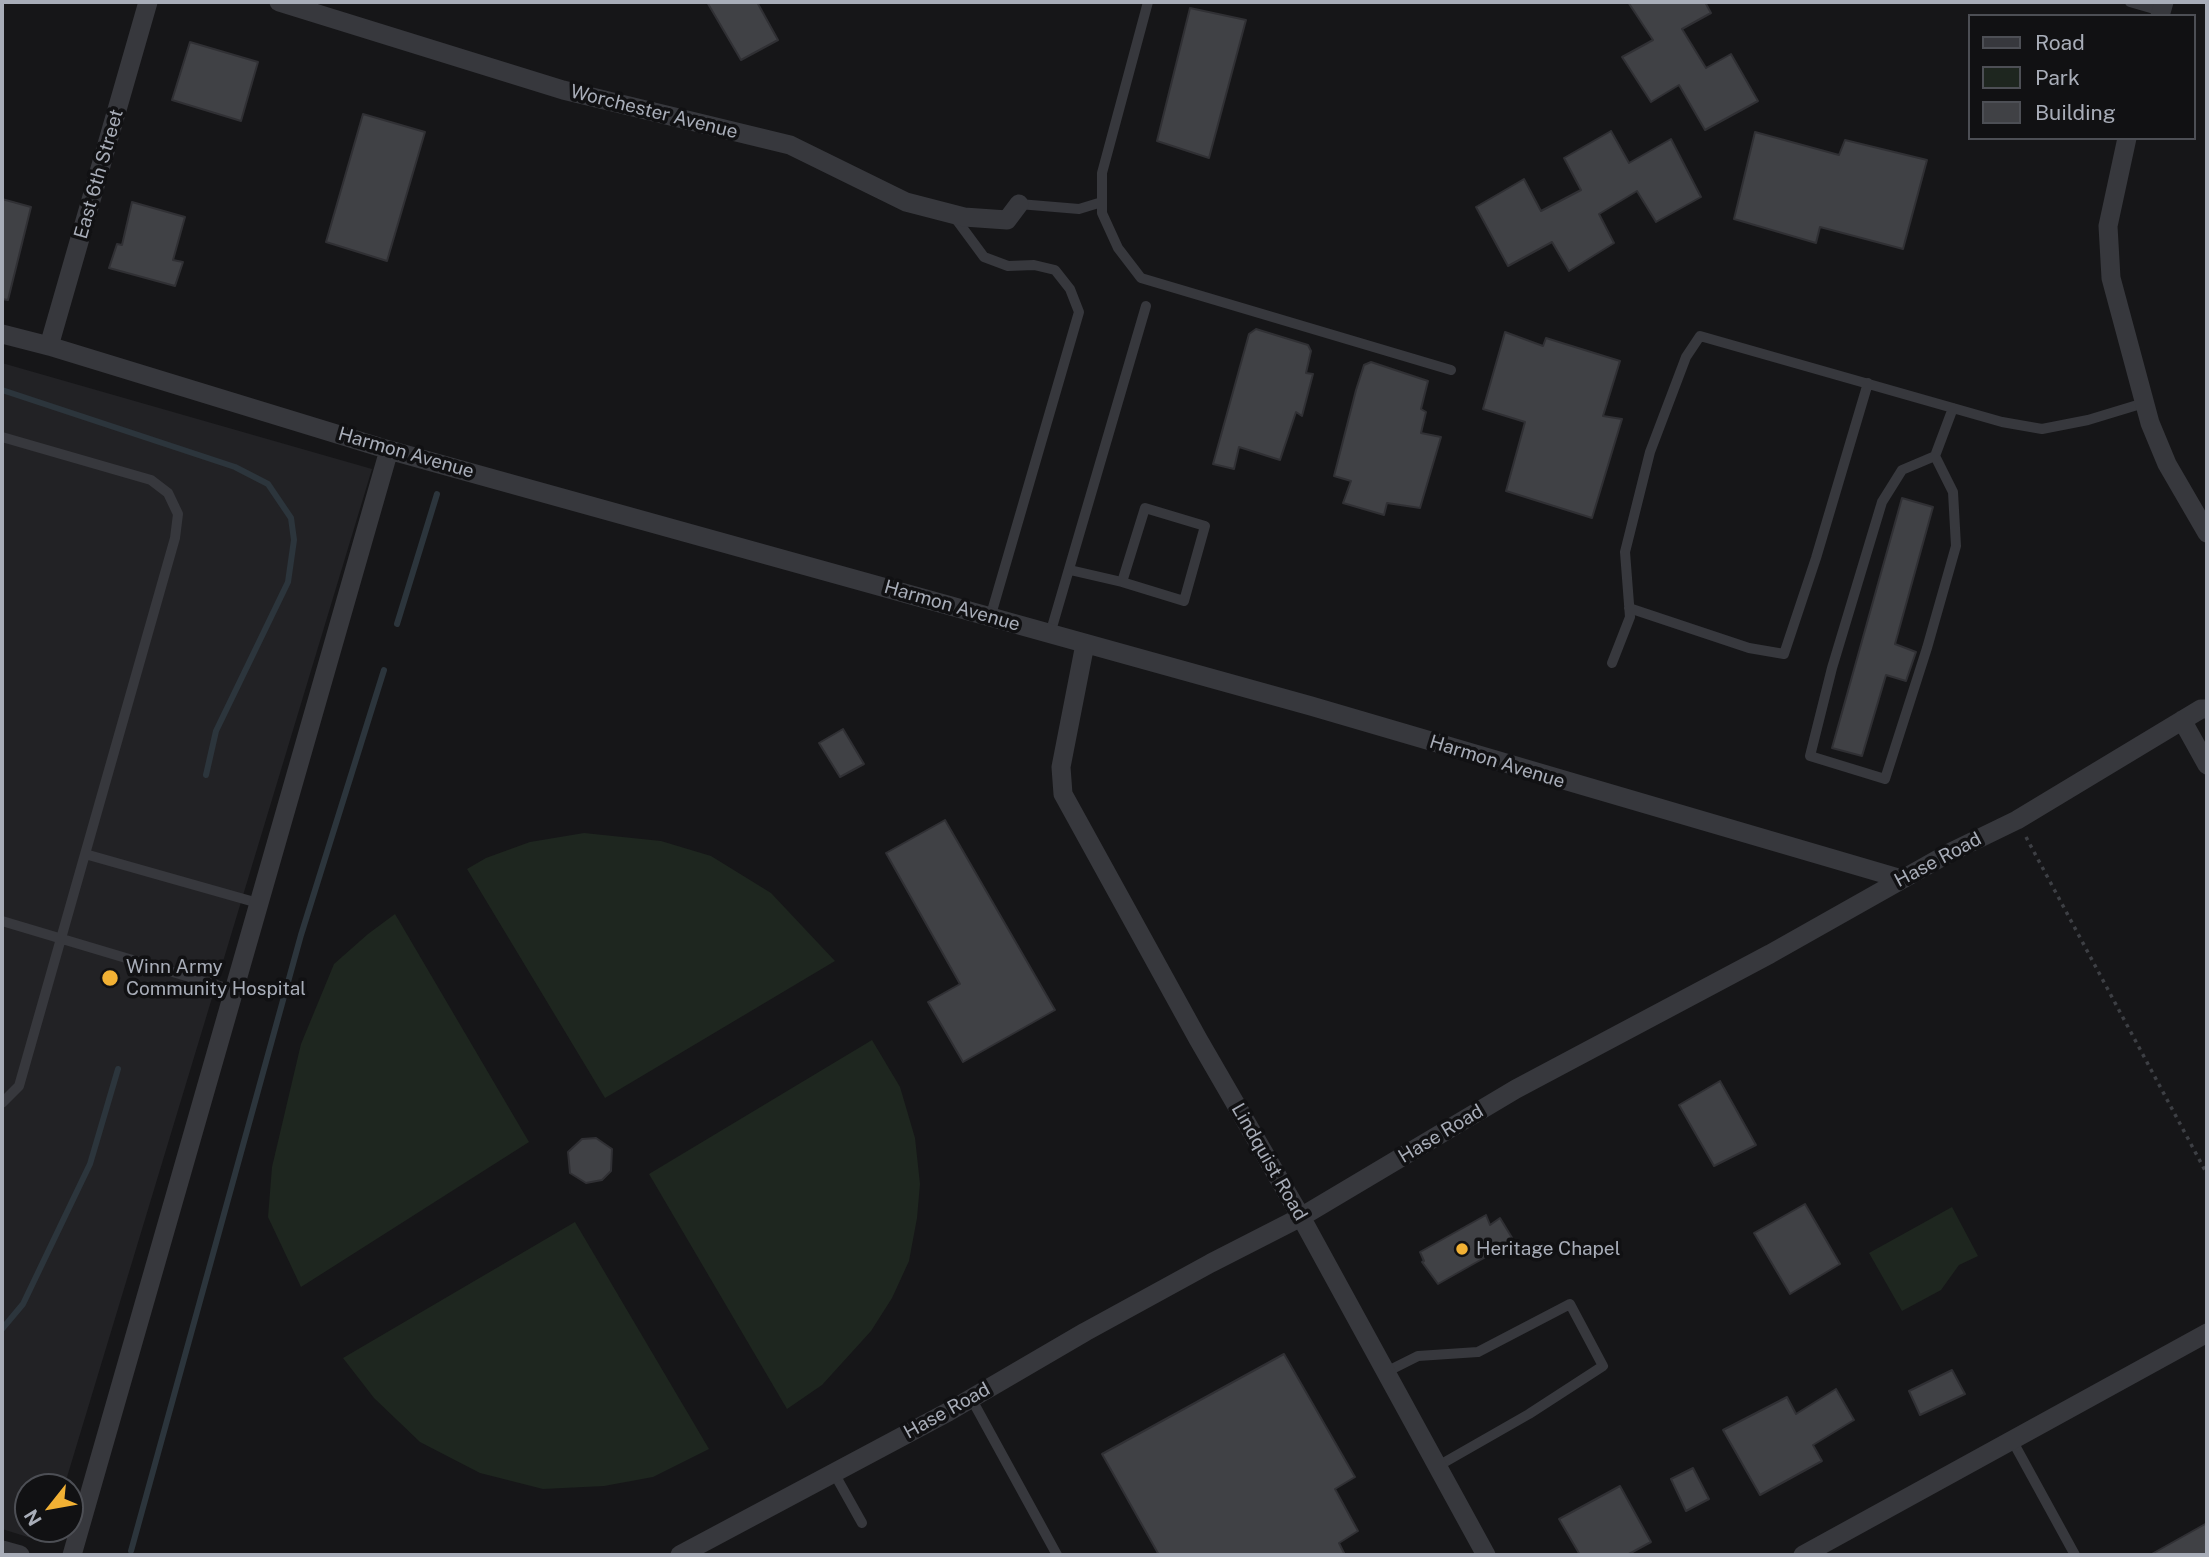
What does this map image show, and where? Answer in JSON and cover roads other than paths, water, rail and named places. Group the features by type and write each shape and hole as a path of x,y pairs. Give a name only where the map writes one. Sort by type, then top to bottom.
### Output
{"street":[{"name":"East 6th Street","path":"49,346 148,2"},
{"name":"Worchester Avenue","path":"279,2 563,90 790,145 906,202 964,218 1007,220 1018,204"},
{"path":"2127,140 2108,226 2110,278 2150,422 2168,464 2207,533"},
{"name":"Harmon Avenue","path":"2,334 389,450 1311,706 1902,879"},
{"path":"72,1555 389,450"},
{"name":"Lindquist Road","path":"1085,644 1061,767 1063,794 1198,1039 1301,1217 1486,1555"},
{"name":"Hase Road","path":"690,1553 1199,1269 1301,1217 1516,1089 1770,954 1902,879 2017,820 2205,705"},
{"path":"2182,720 2207,765"},
{"path":"1803,1555 2207,1333"},
{"path":"2,1550 20,1555"}],"lane":[{"path":"1149,2 1102,173 1102,213 1118,248 1141,278 1451,370"},
{"path":"2130,2 2162,9"},
{"path":"1018,204 1079,209 1102,202"},
{"path":"952,214 984,257 1008,266 1034,265 1055,270 1070,289 1079,312 990,618"},
{"path":"1050,634 1146,306"},
{"path":"1612,663 1630,617 1625,552 1650,452 1686,357 1700,336 2002,422 2042,429 2088,420 2144,403"},
{"path":"1629,608 1749,648 1784,654 1868,383"},
{"path":"1935,456 1953,492 1956,546 1885,779 1810,756 1832,668 1882,502 1902,470 1935,456 1953,408"},
{"path":"2,437 151,480 168,493 178,514 175,538 19,1086 2,1103"},
{"path":"1070,570 1184,601 1205,526 1145,508 1122,582"},
{"path":"85,855 258,903"},
{"path":"2,921 233,990"},
{"path":"1386,1373 1418,1356 1478,1352 1570,1304 1602,1366 1529,1414 1437,1466"},
{"path":"971,1398 1057,1555"},
{"path":"2012,1440 2075,1555"},
{"path":"834,1473 862,1523"}],"waterway":[{"path":"2,390 235,467 268,484 291,518 294,540 288,582 216,731 206,775"},
{"path":"397,624 437,494"},
{"path":"131,1551 301,935 384,670"},
{"path":"2,1329 23,1304 90,1164 118,1069"}],"place":[{"name":"Winn Army Community Hospital","path":"110,978"},
{"name":"Heritage Chapel","path":"1462,1249"}]}
